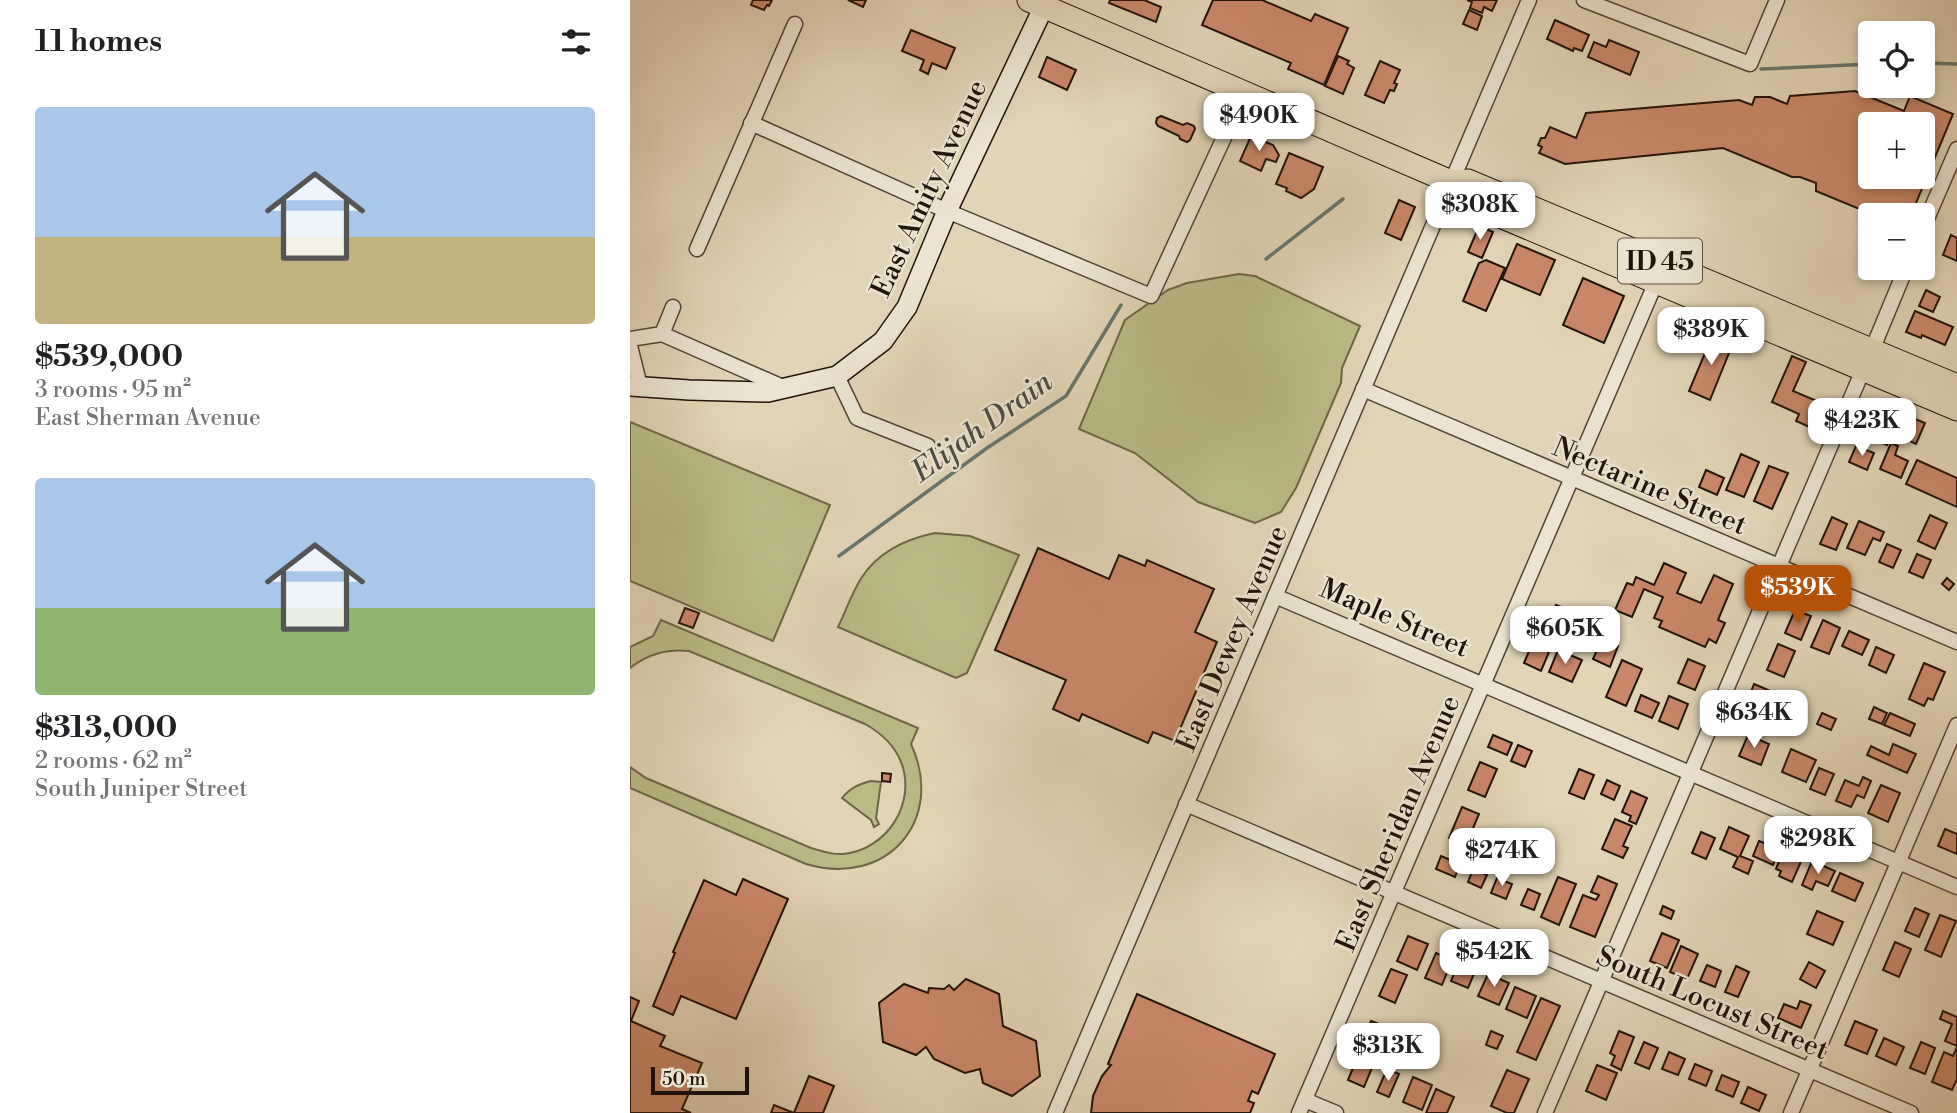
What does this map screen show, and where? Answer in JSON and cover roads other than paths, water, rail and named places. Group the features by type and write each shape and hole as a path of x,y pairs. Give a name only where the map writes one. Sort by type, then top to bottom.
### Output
{"main road":[{"name":"ID 45","path":"1040,2 1244,94 1451,182 1468,181 1660,277 1867,360"},
{"name":"East Amity Avenue","path":"837,376 883,341 907,307 1040,2"},
{"name":"ID 45","path":"1451,182 1460,199 1576,248 1671,281 1680,280 1772,319 1803,321 1867,360 1957,409"},
{"path":"1867,360 1871,365 1879,365 1935,388 1957,387"},
{"path":"635,386 768,392 837,376"}],"street":[{"name":"East Dewey Avenue","path":"1055,1113 1529,0"},
{"path":"1584,0 1750,64 1777,0"},
{"path":"696,249 795,24"},
{"path":"751,123 947,211 1151,296 1244,94"},
{"path":"1934,203 1957,151"},
{"name":"East Sheridan Avenue","path":"1302,1106 1660,277"},
{"path":"1545,1113 1901,280"},
{"path":"662,334 673,307"},
{"path":"630,339 662,334 785,388"},
{"path":"630,346 635,386"},
{"path":"837,376 857,418 928,446"},
{"name":"Nectarine Street","path":"1363,389 1957,642"},
{"name":"Maple Street","path":"1275,596 1957,887"},
{"path":"1791,1113 1957,725"},
{"name":"South Locust Street","path":"1186,804 1910,1113"},
{"path":"1302,1106 1336,1113"}],"waterway":[{"name":"Elijah Drain","path":"1935,63 1957,64"},
{"name":"Elijah Drain","path":"1761,69 1858,65"},
{"name":"Elijah Drain","path":"1266,259 1343,199"},
{"name":"Elijah Drain","path":"839,556 987,448 1066,396 1121,305"}]}
